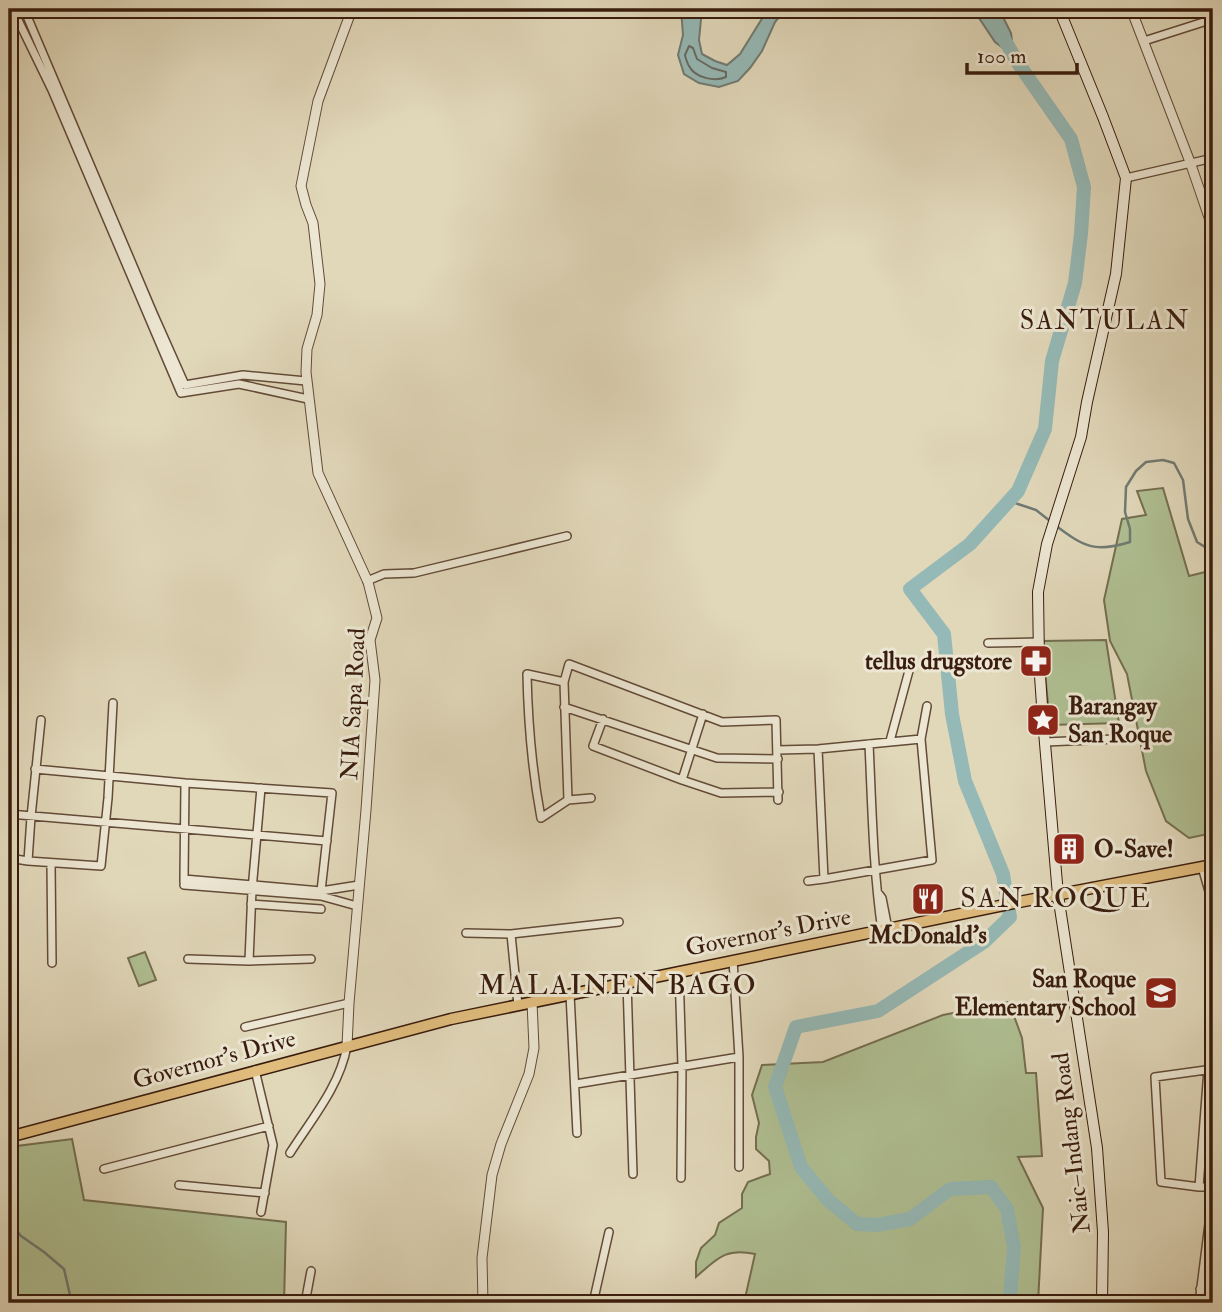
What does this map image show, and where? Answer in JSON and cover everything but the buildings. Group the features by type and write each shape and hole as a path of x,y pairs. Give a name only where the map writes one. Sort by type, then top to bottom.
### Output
{"main road":[{"path":"1059,9 1126,178"},
{"name":"Naic–Indang Road","path":"1102,1303 1103,1232 1097,1148 1058,895 1045,742 1038,592 1053,525 1081,438 1116,274 1126,178"},
{"name":"Governor's Drive","path":"9,1137 451,1019 884,926 1208,866"}],"street":[{"path":"15,9 13,20 52,90 181,393"},
{"path":"24,9 185,385"},
{"name":"NIA Sapa Road","path":"347,1046 375,680 370,640 377,618 367,581 318,474 306,381 307,349 317,315 320,284 313,223 301,186 318,101 352,9"},
{"path":"1131,9 1213,229"},
{"path":"1144,41 1213,19"},
{"path":"1126,178 1213,158"},
{"path":"185,385 243,375 306,381"},
{"path":"250,376 250,387"},
{"path":"181,393 239,384 308,399"},
{"path":"181,393 185,385"},
{"path":"367,581 384,574 414,573 567,536"},
{"path":"988,643 1039,642"},
{"path":"568,800 564,682 569,664 722,722 776,720 779,796 721,793 593,746 603,719"},
{"path":"890,741 910,667"},
{"path":"564,682 527,674 533,773 541,818 568,800 591,798"},
{"path":"9,858 102,866 113,703"},
{"path":"808,881 932,860 921,739 927,706"},
{"path":"565,707 717,758 778,759"},
{"path":"682,780 703,714"},
{"path":"28,861 41,720"},
{"path":"1045,742 1115,738"},
{"path":"777,750 818,749 921,739"},
{"path":"869,744 874,869 884,926"},
{"path":"818,749 824,879"},
{"path":"35,769 332,793 321,893"},
{"path":"185,783 184,885 321,893 357,906"},
{"path":"249,961 261,788"},
{"path":"9,814 327,841"},
{"path":"51,863 52,963"},
{"path":"1208,866 1213,905"},
{"path":"321,893 359,885"},
{"path":"251,904 321,908"},
{"path":"466,933 512,934 619,922"},
{"path":"512,934 518,1004"},
{"path":"188,959 311,959"},
{"path":"733,960 739,1056 739,1167"},
{"path":"679,971 681,1178"},
{"path":"627,982 634,1174"},
{"path":"570,993 577,1133"},
{"path":"483,1303 482,1258 492,1175 501,1144 529,1074 534,1048 533,1002"},
{"path":"245,1027 349,1003"},
{"path":"290,1153 326,1100 345,1061 347,1046"},
{"path":"576,1084 739,1056"},
{"path":"255,1070 274,1145 261,1212"},
{"path":"1199,1187 1211,1070 1154,1077 1161,1182 1199,1187 1213,1187"},
{"path":"104,1170 269,1126"},
{"path":"179,1185 265,1193"},
{"path":"1199,1303 1210,1229"},
{"path":"593,1303 609,1232"},
{"path":"1204,1260 1213,1262"},
{"path":"311,1271 306,1298 323,1303"},
{"path":"1200,1289 1213,1291"}],"green space":[{"path":"1163,488 1189,576 1213,570 1213,833 1189,838 1166,821 1146,771 1127,674 1110,641 1104,600 1122,519 1146,515 1137,491"},
{"path":"1106,640 1119,723 1050,725 1042,641"},
{"path":"145,952 156,980 139,986 128,958"},
{"path":"1009,1002 1022,1038 1026,1073 1036,1073 1042,1156 1018,1157 1043,1208 1038,1303 744,1303 755,1254 745,1252 722,1256 696,1277 696,1262 701,1248 715,1235 719,1223 742,1208 742,1194 748,1182 770,1174 769,1161 756,1149 759,1123 752,1095 762,1065 823,1062 943,1015"},
{"path":"72,1139 84,1200 286,1222 284,1303 9,1303 9,1147"}],"water":[{"path":"681,9 702,9 699,40 702,54 727,65 740,54 768,9 786,9 775,22 762,51 750,68 738,81 719,87 699,83 684,74 678,55 683,35"},
{"path":"961,9 999,9 1011,33 1014,56 995,42 979,18"}],"waterway":[{"path":"1004,39 1071,139 1084,187 1075,283 1052,361 1045,429 1018,491 970,544 910,589 944,634 952,714 965,781 1003,874 1010,917 984,942 878,1011 796,1027 775,1087 801,1167 828,1200 857,1224 877,1225 910,1219 950,1189 991,1187 1007,1209 1014,1247 1010,1298 1007,1303"},
{"path":"1055,525 1090,546 1108,547 1130,542 1130,529 1125,512 1126,487 1136,471 1146,462 1163,460 1174,463 1183,480 1188,519 1197,542 1213,552"},
{"path":"1009,501 1036,510 1050,521"},
{"path":"9,1221 21,1236 64,1269 70,1303"}],"place":[{"name":"tellus drugstore","path":"1036,661"},
{"name":"Barangay San Roque","path":"1043,720"},
{"name":"O-Save!","path":"1069,849"},
{"name":"McDonald's","path":"928,899"},
{"name":"San Roque Elementary School","path":"1161,993"}],"district":[{"name":"SANTULAN","path":"1105,320"},
{"name":"SAN ROQUE","path":"1056,897"},
{"name":"MALAINEN BAGO","path":"618,984"}]}
